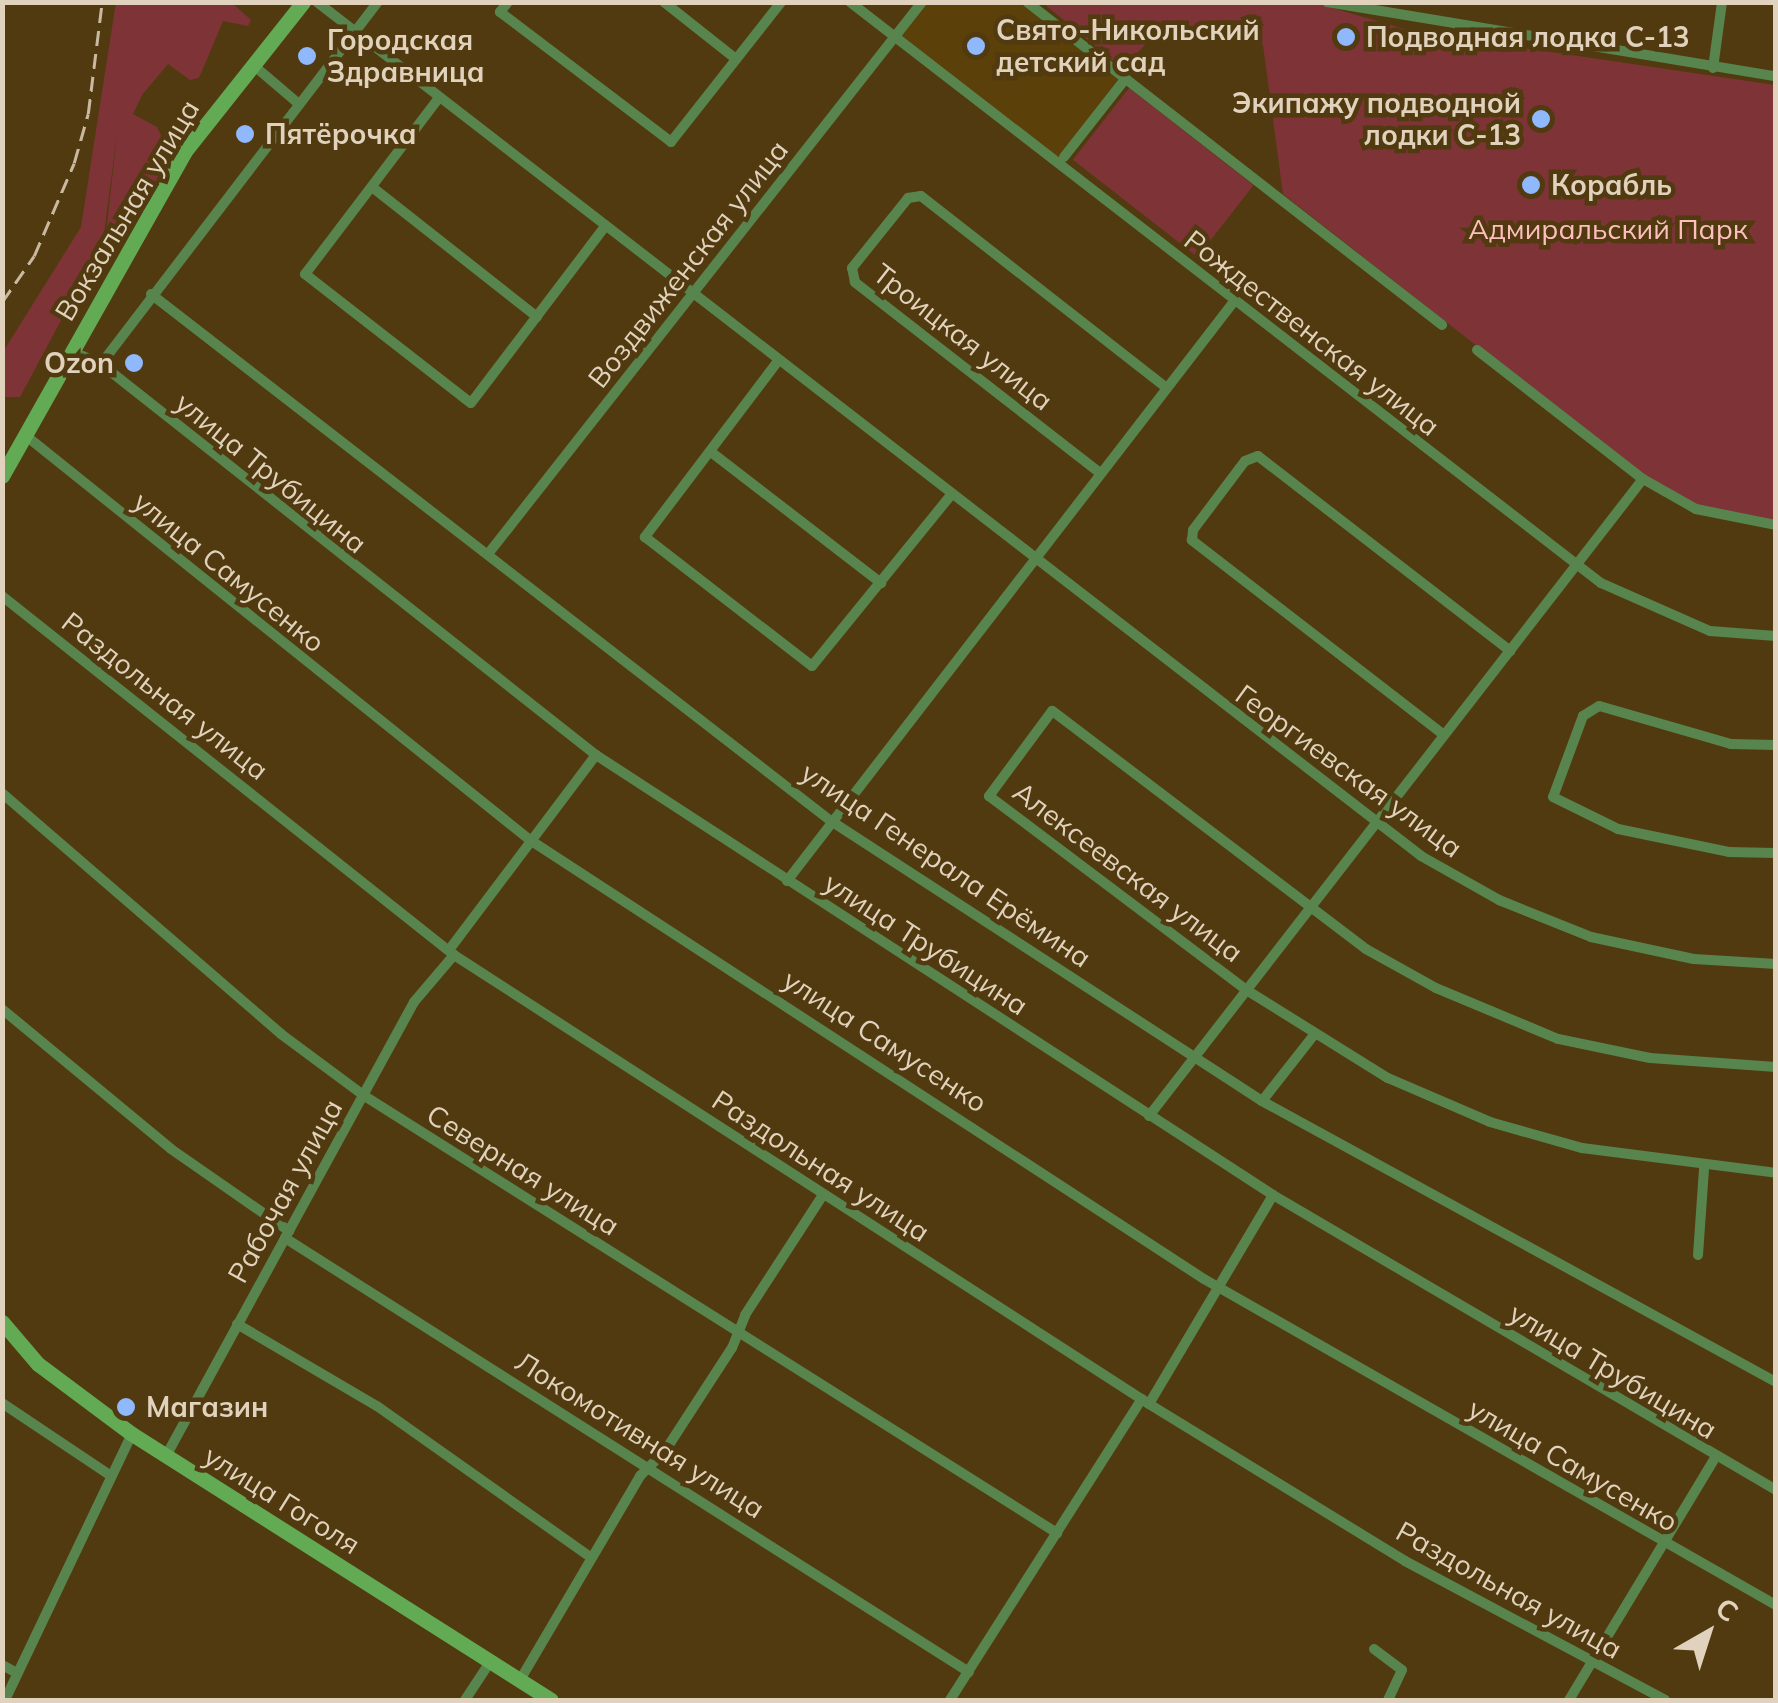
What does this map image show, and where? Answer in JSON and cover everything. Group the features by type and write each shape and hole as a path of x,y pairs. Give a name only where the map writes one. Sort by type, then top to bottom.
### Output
{"main road":[{"name":"Вокзальная улица","path":"2,476 185,152 303,2"},
{"name":"улица Гоголя","path":"2,1322 52,1376 132,1434 551,1700"}],"street":[{"name":"Георгиевская улица","path":"317,2 604,230 1376,826 1498,900 1591,937 1694,959 1776,964"},
{"path":"101,364 378,2"},
{"path":"508,2 500,12 670,142 781,2"},
{"path":"664,2 736,59"},
{"name":"Рождественская улица","path":"850,2 1575,566 1672,618 1710,631 1776,636"},
{"name":"Воздвиженская улица","path":"488,554 922,2"},
{"path":"1028,2 1442,325"},
{"path":"1326,2 1388,17 1776,76"},
{"path":"1388,17 1390,2"},
{"path":"1713,68 1722,2"},
{"path":"252,64 299,104"},
{"path":"1064,158 1126,78"},
{"path":"438,99 305,274 471,404 604,230"},
{"path":"372,187 537,317"},
{"name":"Троицкая улица","path":"1100,472 850,276 908,198 921,196 1167,388"},
{"name":"улица Генерала Ерёмина","path":"151,294 831,820 1262,1101 1776,1382"},
{"path":"787,881 1234,300"},
{"path":"1477,350 1643,479 1696,510 1776,526"},
{"name":"Вокзальная улица","path":"71,351 101,364"},
{"path":"778,362 645,536 812,666 951,495"},
{"name":"улица Трубицина","path":"101,364 596,755 1273,1195 1715,1458 1776,1490"},
{"name":"улица Самусенко","path":"25,435 530,840 1218,1286 1776,1605"},
{"path":"711,452 881,583"},
{"path":"1444,735 1192,540 1192,530 1245,461 1258,456 1510,651"},
{"name":"Алексеевская улица","path":"1148,1116 1643,479"},
{"name":"Раздольная улица","path":"2,596 451,952 1145,1401 1405,1561 1665,1700"},
{"path":"1776,744 1730,744 1599,706 1583,716 1553,787 1563,807 1618,829 1729,852 1776,853"},
{"name":"Алексеевская улица","path":"1248,991 989,796 1052,711 1311,908"},
{"name":"Рабочая улица","path":"166,1456 414,1002 596,755"},
{"name":"Северная улица","path":"2,793 280,1034 363,1095 1057,1533"},
{"path":"1311,908 1366,949 1436,988 1558,1039 1650,1058 1776,1067"},
{"path":"1248,991 1388,1078 1490,1122 1582,1148 1704,1168 1776,1173"},
{"name":"Локомотивная улица","path":"2,1009 172,1149 287,1234 970,1672"},
{"path":"1262,1101 1314,1035"},
{"path":"1698,1256 1704,1168"},
{"path":"520,1680 592,1558 823,1195"},
{"path":"950,1700 1145,1401 1273,1195"},
{"path":"238,1324 378,1406 592,1558"},
{"path":"2,1403 108,1474"},
{"path":"5,1700 108,1474 132,1434"},
{"path":"1570,1700 1661,1542 1715,1458"},
{"path":"1374,1650 1402,1670 1388,1700"},
{"path":"465,1700 490,1662"},
{"path":"2,1665 17,1673"}],"shaded area":[{"path":"927,3 1019,3 1118,79 1059,158 900,36"}],"green space":[{"path":"116,2 232,3 251,20 248,26 223,21 199,78 190,80 168,64 142,95 133,114 157,127 171,155 118,246 105,242 118,126 103,242 20,397 3,397 3,352 81,227"},
{"name":"Адмиральский Парк","path":"1043,3 1315,3 1415,32 1775,85 1775,521 1706,510 1648,480 1283,194 1263,45 1160,28 1123,69"},
{"path":"1129,88 1254,185 1197,257 1073,160"}],"railway":[{"path":"2,302 34,256 74,163 88,114 102,2"}],"place":[{"name":"Подводная лодка С-13","path":"1346,37"},
{"name":"Свято-Никольский детский сад","path":"976,46"},
{"name":"Городская Здравница","path":"307,56"},
{"name":"Экипажу подводной лодки С-13","path":"1541,119"},
{"name":"Пятёрочка","path":"245,134"},
{"name":"Корабль","path":"1531,185"},
{"name":"Ozon","path":"134,363"},
{"name":"Магазин","path":"126,1407"}]}
